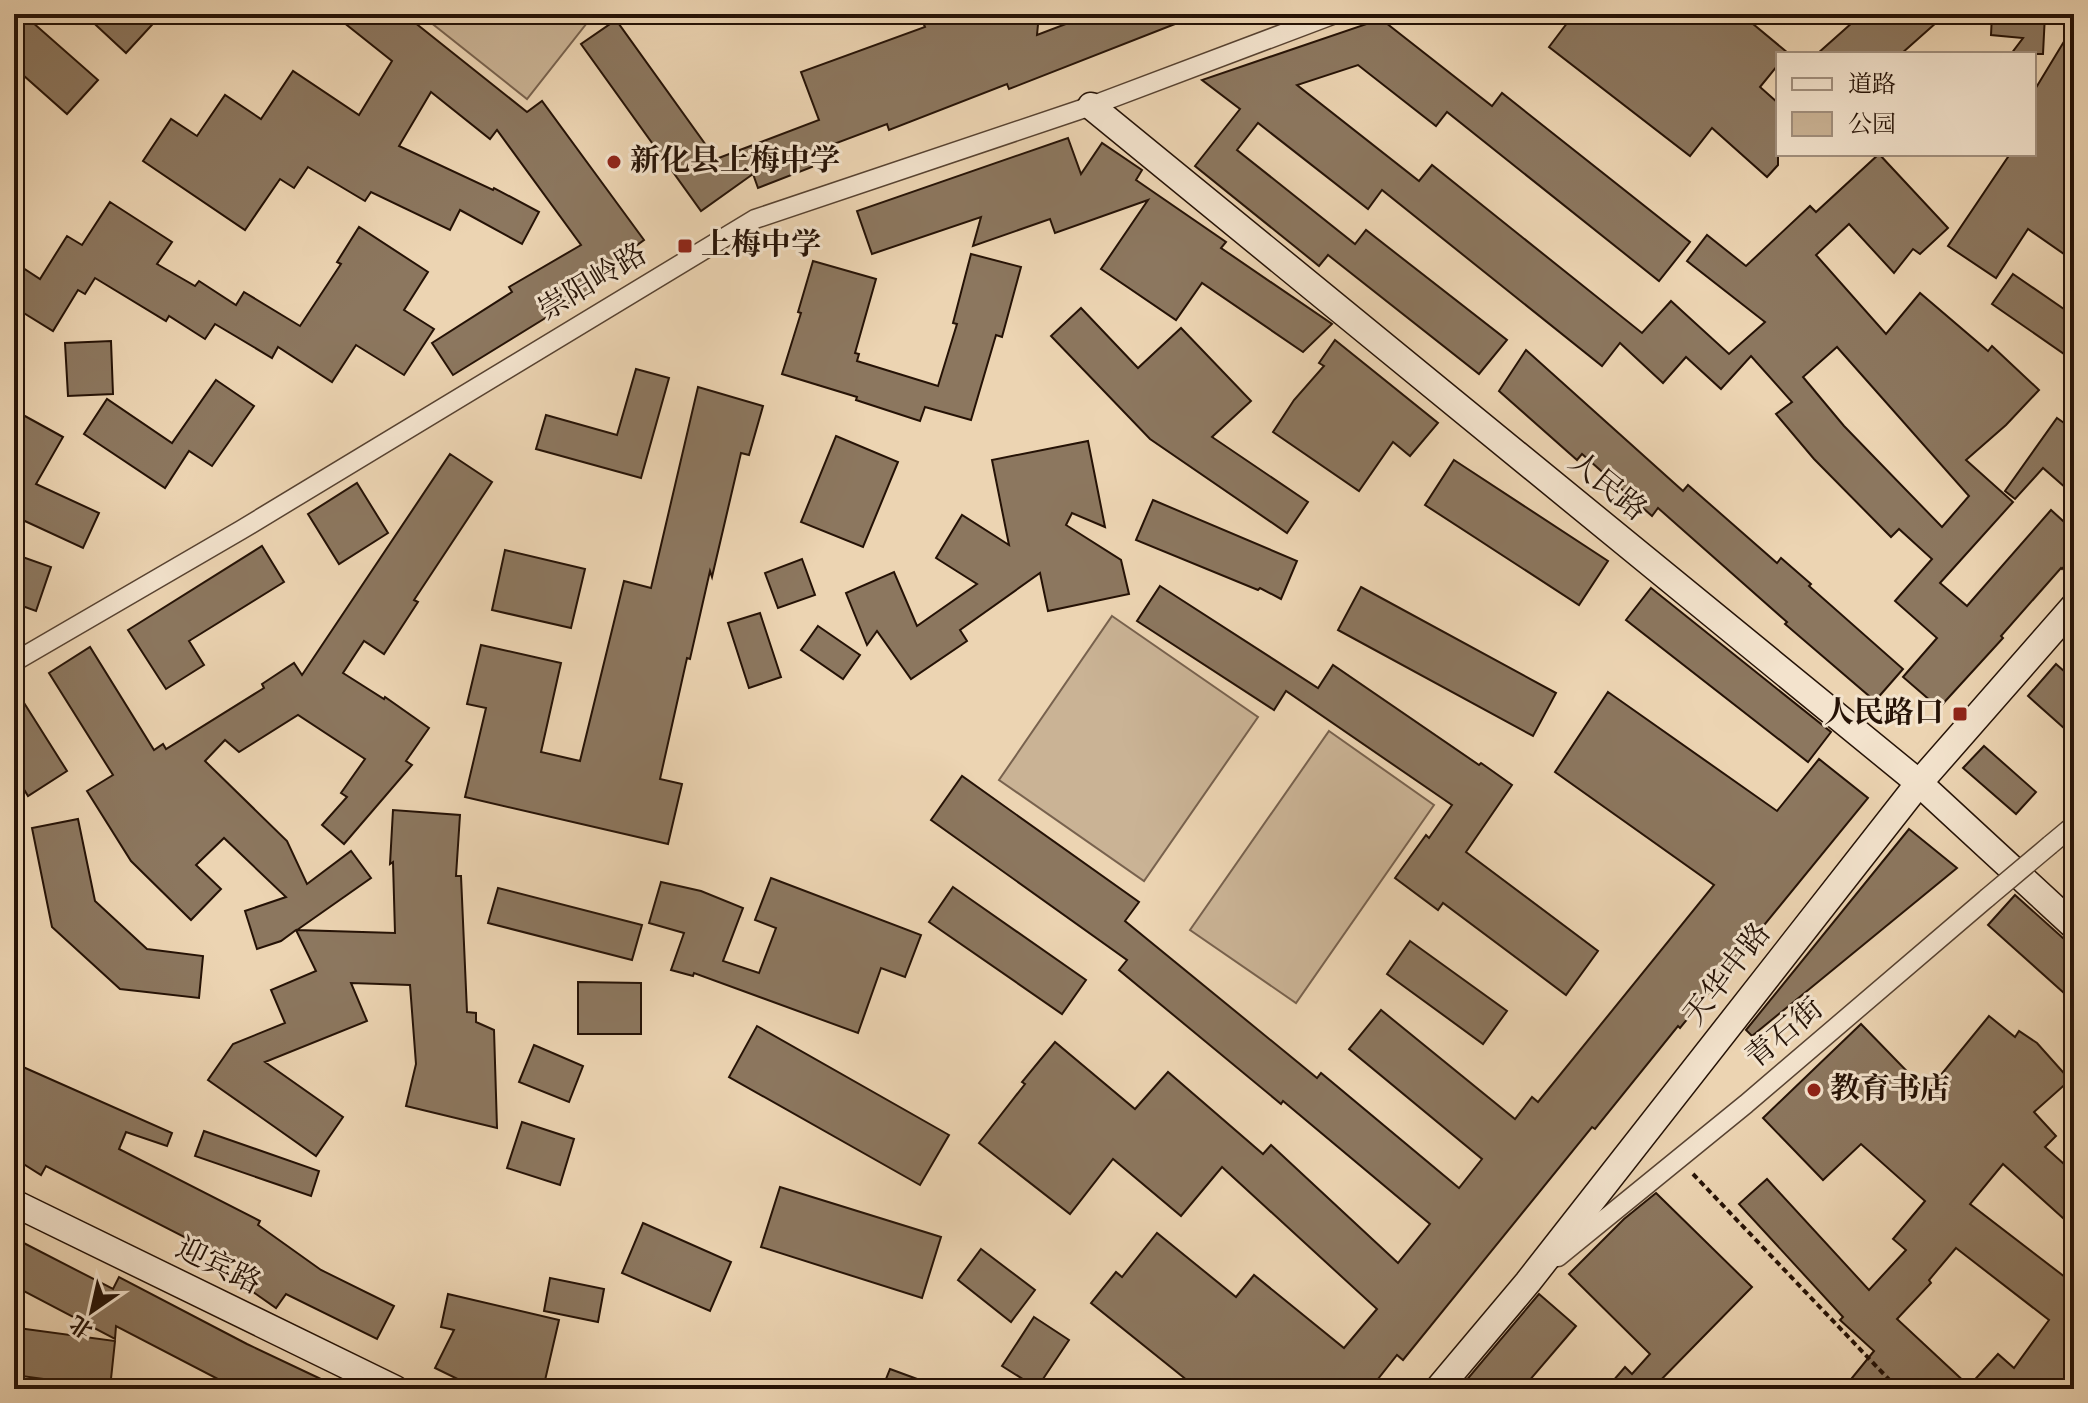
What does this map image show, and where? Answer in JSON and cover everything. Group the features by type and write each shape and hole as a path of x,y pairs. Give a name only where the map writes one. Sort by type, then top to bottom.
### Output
{"street":[{"name":"崇阳岭路","path":"14,662 241,530 755,219 1091,106 1335,14"},
{"name":"人民路","path":"1091,106 1919,783 2074,926"},
{"name":"天华中路","path":"1438,1389 1528,1282 1919,783 2074,606"},
{"name":"青石街","path":"1528,1282 2074,825"},
{"name":"迎宾路","path":"14,1203 395,1389"}],"path":[{"path":"1678,1159 1898,1389"}],"green space":[{"path":"420,14 594,14 527,99"},
{"path":"1112,616 1258,717 1144,881 999,780"},
{"path":"1329,731 1434,805 1296,1003 1190,930"}],"building":[{"path":"14,14 23,14 98,80 67,114 14,67"},
{"path":"84,14 162,14 126,53"},
{"path":"333,14 404,14 527,112 542,101 644,240 590,280 594,288 453,375 432,343 512,292 509,287 581,245 497,130 490,139 431,92 399,146 494,188 539,212 522,244 460,210 450,230 371,192 365,201 308,167 294,188 280,179 245,230 143,161 171,119 197,136 225,95 261,119 293,71 359,115 392,61"},
{"path":"937,14 1039,14 1037,35 1092,14 1198,15 1009,89 1007,84 889,130 887,124 807,154 812,167 758,188 753,174 701,211 581,44 616,20 716,159 819,120 801,72 925,27 922,20"},
{"path":"1574,14 1741,14 1787,52 1776,52 1776,67 1760,87 1776,101 1778,165 1767,177 1712,128 1690,156 1549,47"},
{"path":"1862,14 1946,14 1903,52 1819,52"},
{"path":"1992,14 2045,14 2043,54 2012,52 2023,38 1991,35"},
{"path":"1381,19 1492,106 1502,93 1690,242 1659,281 1447,112 1436,126 1358,65 1297,85 1419,181 1432,165 1642,333 1671,301 1729,354 1765,322 1687,261 1707,235 1746,266 1810,206 1816,212 1877,156 1881,156 1948,228 1920,254 1913,249 1894,273 1849,224 1816,255 1886,334 1920,293 1988,351 1992,346 2039,390 2006,425 1966,460 2013,502 1940,583 1967,606 2051,510 2074,531 2074,556 1939,708 1903,677 1937,638 1895,601 1932,559 1899,529 1891,537 1814,459 1776,414 1792,402 1751,356 1721,389 1686,357 1663,383 1620,343 1602,366 1382,190 1368,209 1258,123 1237,150 1355,244 1366,230 1507,340 1479,374 1328,255 1319,266 1195,166 1240,109 1202,80","holes":["1837,347 1969,496 1942,527 1844,426 1803,377"]},
{"path":"2074,25 2074,261 2028,229 1996,278 1948,246 2009,156 2036,156 2036,88"},
{"path":"1068,138 1081,174 1102,143 1142,170 1136,180 1226,242 1221,248 1332,324 1303,352 1202,283 1176,320 1101,269 1148,200 1055,233 1050,219 973,246 981,217 872,254 857,211"},
{"path":"110,202 172,242 157,264 195,286 199,281 236,305 244,292 300,326 341,264 337,262 359,227 428,272 404,310 434,329 404,375 356,345 332,382 278,347 272,358 215,324 205,339 169,316 166,321 95,278 85,294 78,290 53,331 14,307 14,262 40,279 67,236 82,245"},
{"path":"971,254 1021,267 1002,337 996,335 971,420 925,407 920,421 856,400 857,397 782,374 813,261 876,279 855,353 859,354 857,361 938,386 957,324 953,323"},
{"path":"2013,274 2074,316 2074,345 2067,356 1992,304"},
{"path":"1081,308 1138,368 1181,328 1251,401 1212,437 1308,502 1287,533 1150,439 1051,336"},
{"path":"1335,340 1438,423 1410,456 1393,442 1359,491 1273,432 1294,400 1324,366 1319,363"},
{"path":"111,341 113,394 68,396 65,343"},
{"path":"1526,350 1683,491 1688,485 1777,563 1781,558 1903,669 1875,701 1658,508 1652,516 1582,454 1577,460 1499,391"},
{"path":"636,369 669,378 641,478 536,449 546,415 617,435"},
{"path":"216,380 254,406 212,466 189,451 165,488 84,434 107,399 172,443"},
{"path":"698,387 763,406 749,455 741,453 712,577 710,571 690,659 687,658 660,779 682,784 668,844 465,797 486,708 467,704 481,645 561,663 541,752 580,761 624,581 651,588"},
{"path":"14,410 63,437 36,484 99,513 83,548 14,516"},
{"path":"2057,418 2074,430 2074,478 2067,489 2043,468 2015,499 2005,491"},
{"path":"836,436 898,462 863,547 801,522"},
{"path":"1088,441 1105,527 1072,513 1066,525 1121,560 1129,594 1048,611 1040,573 960,630 967,641 911,679 877,631 867,645 846,593 894,572 917,626 977,584 936,558 962,515 1009,545 992,460"},
{"path":"450,454 492,482 414,600 418,602 384,654 364,641 343,673 385,697 429,728 406,761 412,765 344,844 322,825 347,797 341,793 365,759 298,715 239,752 225,740 205,761 287,841 307,884 351,851 371,878 297,930 395,933 393,862 390,864 393,810 460,815 456,876 461,876 467,1012 476,1013 476,1022 494,1030 497,1128 406,1106 416,1064 410,985 351,983 367,1021 265,1062 343,1117 316,1156 208,1080 233,1044 285,1023 271,990 316,971 296,930 281,941 257,949 245,911 286,897 224,838 196,865 221,889 191,920 131,861 87,791 113,775 49,673 90,647 154,750 163,744 166,749 264,688 262,684 294,663 302,675"},
{"path":"1454,460 1608,561 1579,605 1425,505"},
{"path":"357,483 388,533 339,564 308,514"},
{"path":"1153,500 1297,561 1281,599 1136,540"},
{"path":"262,546 284,582 189,641 204,665 166,689 128,630"},
{"path":"505,550 585,569 571,628 492,610"},
{"path":"14,554 51,567 36,611 14,603"},
{"path":"802,559 815,595 778,608 765,573"},
{"path":"1160,586 1318,688 1333,665 1512,785 1466,852 1598,951 1566,995 1443,903 1438,910 1395,878 1452,805 1286,691 1274,710 1137,621"},
{"path":"1361,587 1556,693 1533,736 1338,630"},
{"path":"1651,588 1831,732 1808,762 1626,620"},
{"path":"760,613 781,677 749,688 728,623"},
{"path":"818,626 860,655 843,679 801,650"},
{"path":"2056,664 2074,680 2074,737 2028,696"},
{"path":"14,687 67,771 28,796 14,773"},
{"path":"1608,692 1777,811 1819,759 1868,798 1680,1028 1678,1026 1595,1129 1592,1127 1403,1360 1397,1355 1370,1389 1198,1389 1091,1303 1116,1272 1122,1277 1157,1233 1236,1297 1254,1275 1344,1348 1377,1309 1222,1167 1181,1216 1113,1159 1070,1214 979,1143 1055,1042 1135,1109 1168,1072 1263,1154 1271,1145 1398,1263 1430,1224 1119,970 1127,960 931,820 962,776 1139,902 1125,921 1317,1078 1321,1073 1459,1188 1482,1159 1349,1049 1381,1010 1515,1119 1532,1097 1538,1102 1714,885 1555,772"},
{"path":"1984,746 2036,792 2016,814 1963,768"},
{"path":"78,819 95,901 147,949 203,956 199,998 120,989 52,927 32,828"},
{"path":"1909,829 1957,868 1752,1036 1746,1030"},
{"path":"771,878 921,935 905,977 881,968 858,1033 694,973 693,976 671,970 684,933 649,923 661,882 701,891 743,908 723,961 759,973 776,928 755,920"},
{"path":"953,887 1086,980 1062,1014 929,922"},
{"path":"498,888 642,925 632,960 488,923"},
{"path":"2015,895 2074,948 2074,1002 1988,925"},
{"path":"1410,941 1507,1011 1483,1044 1387,974"},
{"path":"578,982 641,983 641,1034 578,1034"},
{"path":"1989,1016 2015,1037 2019,1031 2037,1043 2070,1080 2034,1112 2056,1136 2045,1147 2074,1173 2074,1228 2003,1164 1970,1204 2074,1284 2074,1373 2062,1389 1843,1389 1874,1351 1840,1320 1843,1317 1739,1204 1767,1179 1869,1290 1906,1250 1893,1239 1925,1201 1861,1144 1823,1180 1763,1118 1861,1024 1927,1092","holes":["1956,1248 2049,1320 2014,1368 1998,1354 1969,1386 1897,1319 1931,1283 1929,1280"]},
{"path":"757,1026 949,1135 920,1185 729,1077"},
{"path":"534,1045 583,1066 569,1102 519,1082"},
{"path":"14,1063 172,1133 167,1146 126,1132 119,1149 260,1221 258,1225 321,1270 394,1306 377,1339 286,1294 276,1308 236,1280 245,1268 46,1166 41,1175 14,1158"},
{"path":"522,1122 574,1139 560,1185 507,1168"},
{"path":"204,1131 319,1171 311,1196 195,1156"},
{"path":"780,1187 941,1237 922,1298 761,1247"},
{"path":"1656,1193 1752,1287 1652,1389 1606,1389 1625,1367 1632,1374 1650,1354 1569,1274 1624,1219"},
{"path":"643,1223 731,1262 710,1311 622,1273"},
{"path":"14,1238 113,1289 119,1277 247,1344 342,1389 237,1389 116,1326 115,1339 14,1286"},
{"path":"981,1249 1035,1290 1011,1322 958,1280"},
{"path":"550,1278 604,1289 598,1322 544,1311"},
{"path":"448,1294 559,1320 543,1389 478,1389 435,1368 454,1330 441,1327"},
{"path":"1539,1294 1576,1326 1522,1389 1459,1389"},
{"path":"1034,1317 1069,1340 1037,1388 1002,1366"},
{"path":"18,1328 115,1341 110,1388 14,1375"},
{"path":"890,1369 939,1387 939,1389 882,1389"}],"place":[{"name":"新化县上梅中学","path":"614,162"},
{"name":"上梅中学","path":"685,246"},
{"name":"人民路口","path":"1960,714"},
{"name":"教育书店","path":"1814,1090"}]}
